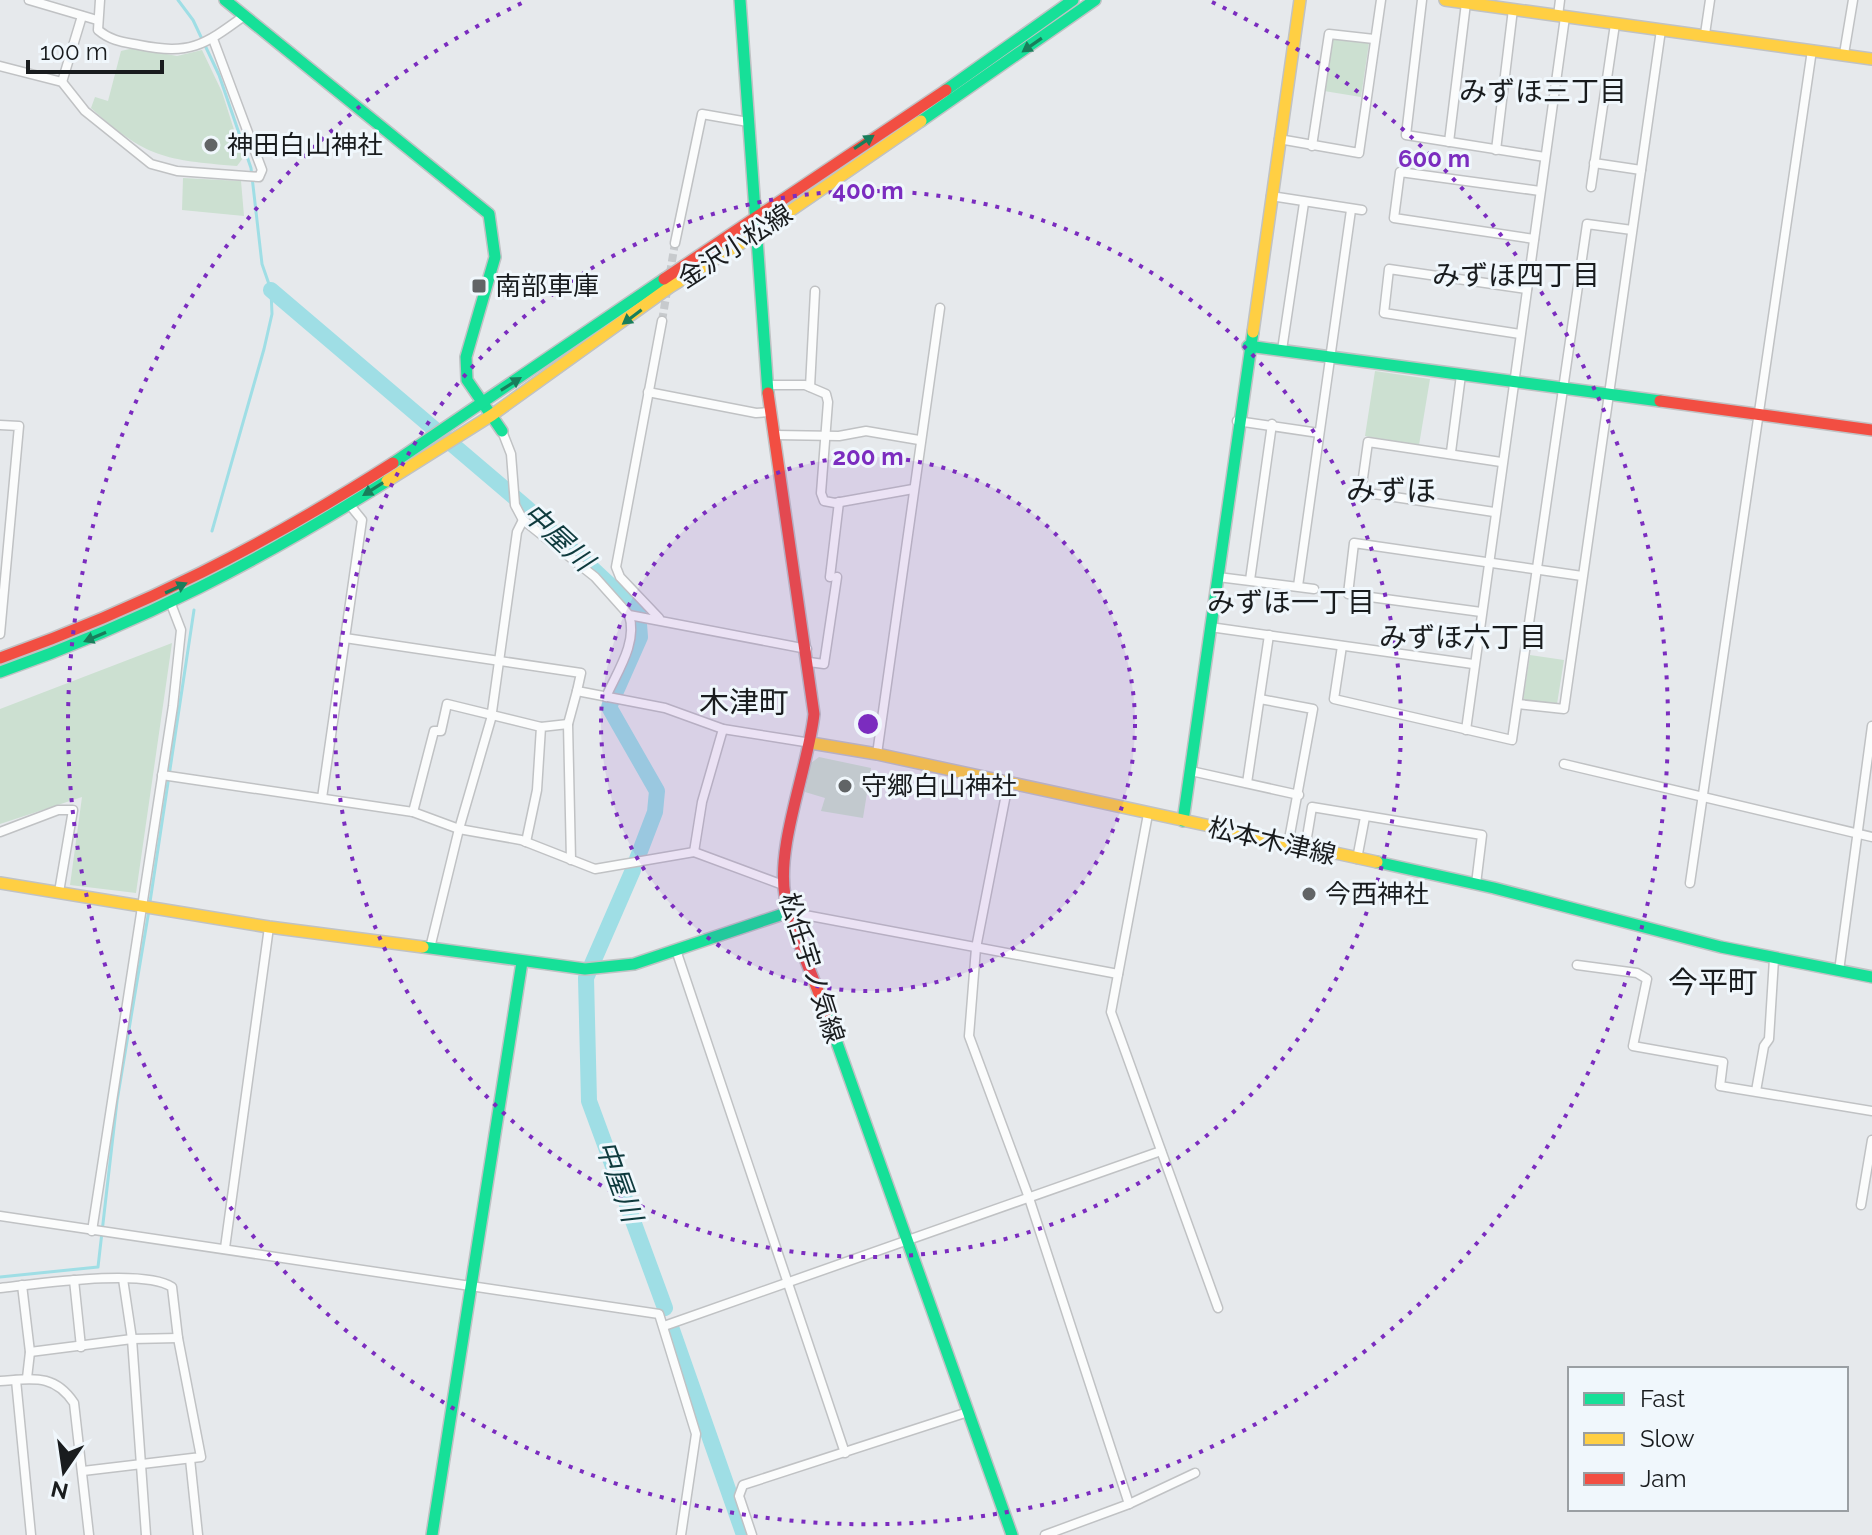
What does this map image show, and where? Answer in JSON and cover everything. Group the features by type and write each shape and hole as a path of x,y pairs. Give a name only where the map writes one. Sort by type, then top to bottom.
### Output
{"main road":[{"path":"225,0 489,214 495,257 466,357 467,380 502,431"},
{"name":"松任宇ノ気線","path":"740,0 767,385 814,714 811,743 785,855 783,885 789,912 1012,1535"},
{"name":"金沢小松線","path":"1,655 119,615 196,579 288,528 427,441 1073,0"},
{"name":"金沢小松線","path":"0,672 66,649 171,604 280,548 492,415 670,287 758,233 1095,0"},
{"path":"1183,821 1237,421 1300,0"},
{"path":"1445,0 1872,59"},
{"path":"1248,346 1872,430"},
{"name":"松本木津線","path":"811,743 877,754 1476,884 1774,959 1872,977"},
{"path":"0,883 269,927 522,962 589,968 634,964 789,912"},
{"path":"432,1535 522,962"}],"street":[{"path":"29,0 97,20"},
{"path":"100,0 98,30 109,39 174,52 199,47 211,40 243,15 245,0"},
{"path":"1279,139 1359,153 1381,0"},
{"path":"1422,0 1406,135 1545,157"},
{"path":"1466,730 1545,157 1561,16 1560,0"},
{"path":"1705,34 1710,0"},
{"path":"1844,54 1853,0"},
{"path":"1449,142 1466,3"},
{"path":"1496,150 1513,9"},
{"path":"62,82 82,16"},
{"path":"1591,187 1615,24"},
{"path":"1518,704 1564,709 1661,30"},
{"path":"1312,146 1329,34 1374,39"},
{"path":"0,66 62,82 85,111 151,164 177,171 259,177 262,170 211,40"},
{"path":"1690,883 1812,50"},
{"path":"675,243 702,114 748,122"},
{"path":"1594,163 1641,170"},
{"path":"1534,239 1394,218 1400,172 1540,191"},
{"path":"1271,196 1362,210"},
{"path":"1282,350 1304,203"},
{"path":"1298,586 1351,210"},
{"path":"1342,646 1334,699 1512,740 1588,211"},
{"path":"1587,224 1632,230"},
{"path":"1520,334 1384,313 1389,269 1527,289"},
{"path":"810,387 815,291"},
{"path":"877,754 940,308"},
{"path":"659,618 620,577 616,567 662,321"},
{"path":"1451,452 1461,375"},
{"path":"767,385 810,387 826,394 828,402 821,493 824,501 839,502 913,489"},
{"path":"648,392 756,413 770,412"},
{"path":"1237,421 1319,433"},
{"path":"1250,580 1272,424"},
{"path":"0,425 19,426 0,634"},
{"path":"502,431 511,454 515,505 523,520 595,577 637,616 659,618 808,656 824,664 839,502"},
{"path":"775,435 876,431 919,440"},
{"path":"1494,512 1361,492 1368,442 1451,452 1501,462"},
{"path":"322,798 362,520 349,504"},
{"path":"430,948 490,715 517,532 523,520"},
{"path":"1481,612 1348,594 1354,543 1582,576"},
{"path":"1218,577 1314,589"},
{"path":"99,1232 167,775 181,630 171,604"},
{"path":"611,698 637,616"},
{"path":"1210,627 1473,664"},
{"path":"1247,783 1269,635"},
{"path":"345,638 581,673 568,724 571,860"},
{"path":"577,691 665,708 723,729 811,743"},
{"path":"1260,699 1313,709 1288,845"},
{"path":"413,812 434,731 441,731 447,704 541,727 568,724"},
{"path":"1839,971 1872,726"},
{"path":"526,842 537,790 541,727"},
{"path":"694,852 702,802 723,729"},
{"path":"1564,764 1872,837"},
{"path":"1191,771 1299,795"},
{"path":"167,775 413,812 459,829 526,842 595,869 694,852 783,885"},
{"path":"1008,784 976,948 969,1036 1028,1195 1129,1504"},
{"path":"1305,849 1312,807 1482,835 1476,884"},
{"path":"0,832 58,810 73,810 59,892"},
{"path":"1148,814 1111,1012 1218,1308"},
{"path":"1357,859 1365,817"},
{"path":"789,912 1118,974"},
{"path":"225,1248 269,927"},
{"path":"676,950 785,1283 845,1453"},
{"path":"1756,1091 1764,1046 1769,1039 1774,959"},
{"path":"1577,965 1637,973 1647,979 1633,1046 1723,1062 1720,1086 1872,1111"},
{"path":"1861,1205 1868,1185 1872,1140"},
{"path":"664,1326 1028,1195 1161,1151"},
{"path":"0,1216 659,1314 696,1434 681,1535"},
{"path":"123,1279 132,1339 146,1535"},
{"path":"0,1288 74,1280 123,1279 162,1280 172,1287 178,1338 201,1457 83,1471"},
{"path":"74,1280 81,1347"},
{"path":"22,1285 30,1352 27,1378"},
{"path":"30,1352 132,1339 178,1338"},
{"path":"0,1381 49,1379 65,1389 74,1403 89,1535"},
{"path":"16,1380 31,1535"},
{"path":"752,1535 739,1496 743,1485 968,1412"},
{"path":"190,1459 198,1535"},
{"path":"1045,1535 1129,1504 1195,1473"}],"green space":[{"path":"1331,39 1369,43 1361,97 1324,91"},
{"path":"134,48 177,56 202,50 222,92 243,158 237,166 158,154 127,137 91,108 95,97 108,101 121,51"},
{"path":"183,178 241,181 244,216 182,210"},
{"path":"1375,371 1430,379 1419,445 1365,436"},
{"path":"172,643 136,893 70,885 82,797 0,824 0,709"},
{"path":"1530,655 1564,660 1557,704 1523,700"},
{"path":"819,757 871,768 863,818 821,811 825,798 805,792 811,763"}],"waterway":[{"path":"178,0 193,20 219,75 251,168 262,264 271,290 272,314 264,349 212,531"},
{"name":"中屋川","path":"271,290 526,507 638,611 640,637 609,707 657,791 655,812 637,859"},
{"path":"150,902 194,610"},
{"name":"中屋川","path":"633,870 586,978 589,1101 665,1308"},
{"path":"0,1277 98,1267 117,1101 149,910"},
{"name":"中屋川","path":"671,1327 744,1535"}],"tunnel":[{"path":"662,321 675,243"}],"traffic: fast":[{"path":"225,0 489,214 495,257 466,357 467,380 502,431"},
{"path":"740,0 768,393"},
{"path":"946,90 1073,0"},
{"path":"921,121 1095,0"},
{"path":"393,463 664,279"},
{"path":"1183,821 1253,332"},
{"path":"1248,346 1660,401"},
{"path":"0,672 103,632 199,588 293,538 387,481"},
{"path":"1377,862 1494,888 1721,947 1872,977"},
{"path":"423,947 585,969 634,964 789,912"},
{"path":"432,1535 522,962"},
{"path":"826,1012 1012,1535"}],"traffic: slow":[{"path":"1253,332 1300,0"},
{"path":"1445,0 1872,59"},
{"path":"387,481 492,415 670,287 758,233 921,121"},
{"path":"811,743 877,754 1377,862"},
{"path":"0,883 269,927 423,947"}],"traffic: jam":[{"path":"664,279 946,90"},
{"path":"768,393 814,714 789,831 783,876 797,939 826,1012"},
{"path":"1660,401 1872,430"},
{"path":"0,658 103,618 202,572 298,521 393,463"}],"place":[{"name":"神田白山神社","path":"211,145"},
{"name":"南部車庫","path":"479,286"},
{"name":"守郷白山神社","path":"845,786"},
{"name":"今西神社","path":"1309,894"}],"district":[{"name":"みずほ三丁目","path":"1543,91"},
{"name":"みずほ四丁目","path":"1516,275"},
{"name":"みずほ","path":"1391,490"},
{"name":"みずほ一丁目","path":"1291,602"},
{"name":"みずほ六丁目","path":"1463,637"},
{"name":"木津町","path":"744,702"},
{"name":"今平町","path":"1713,982"}]}
